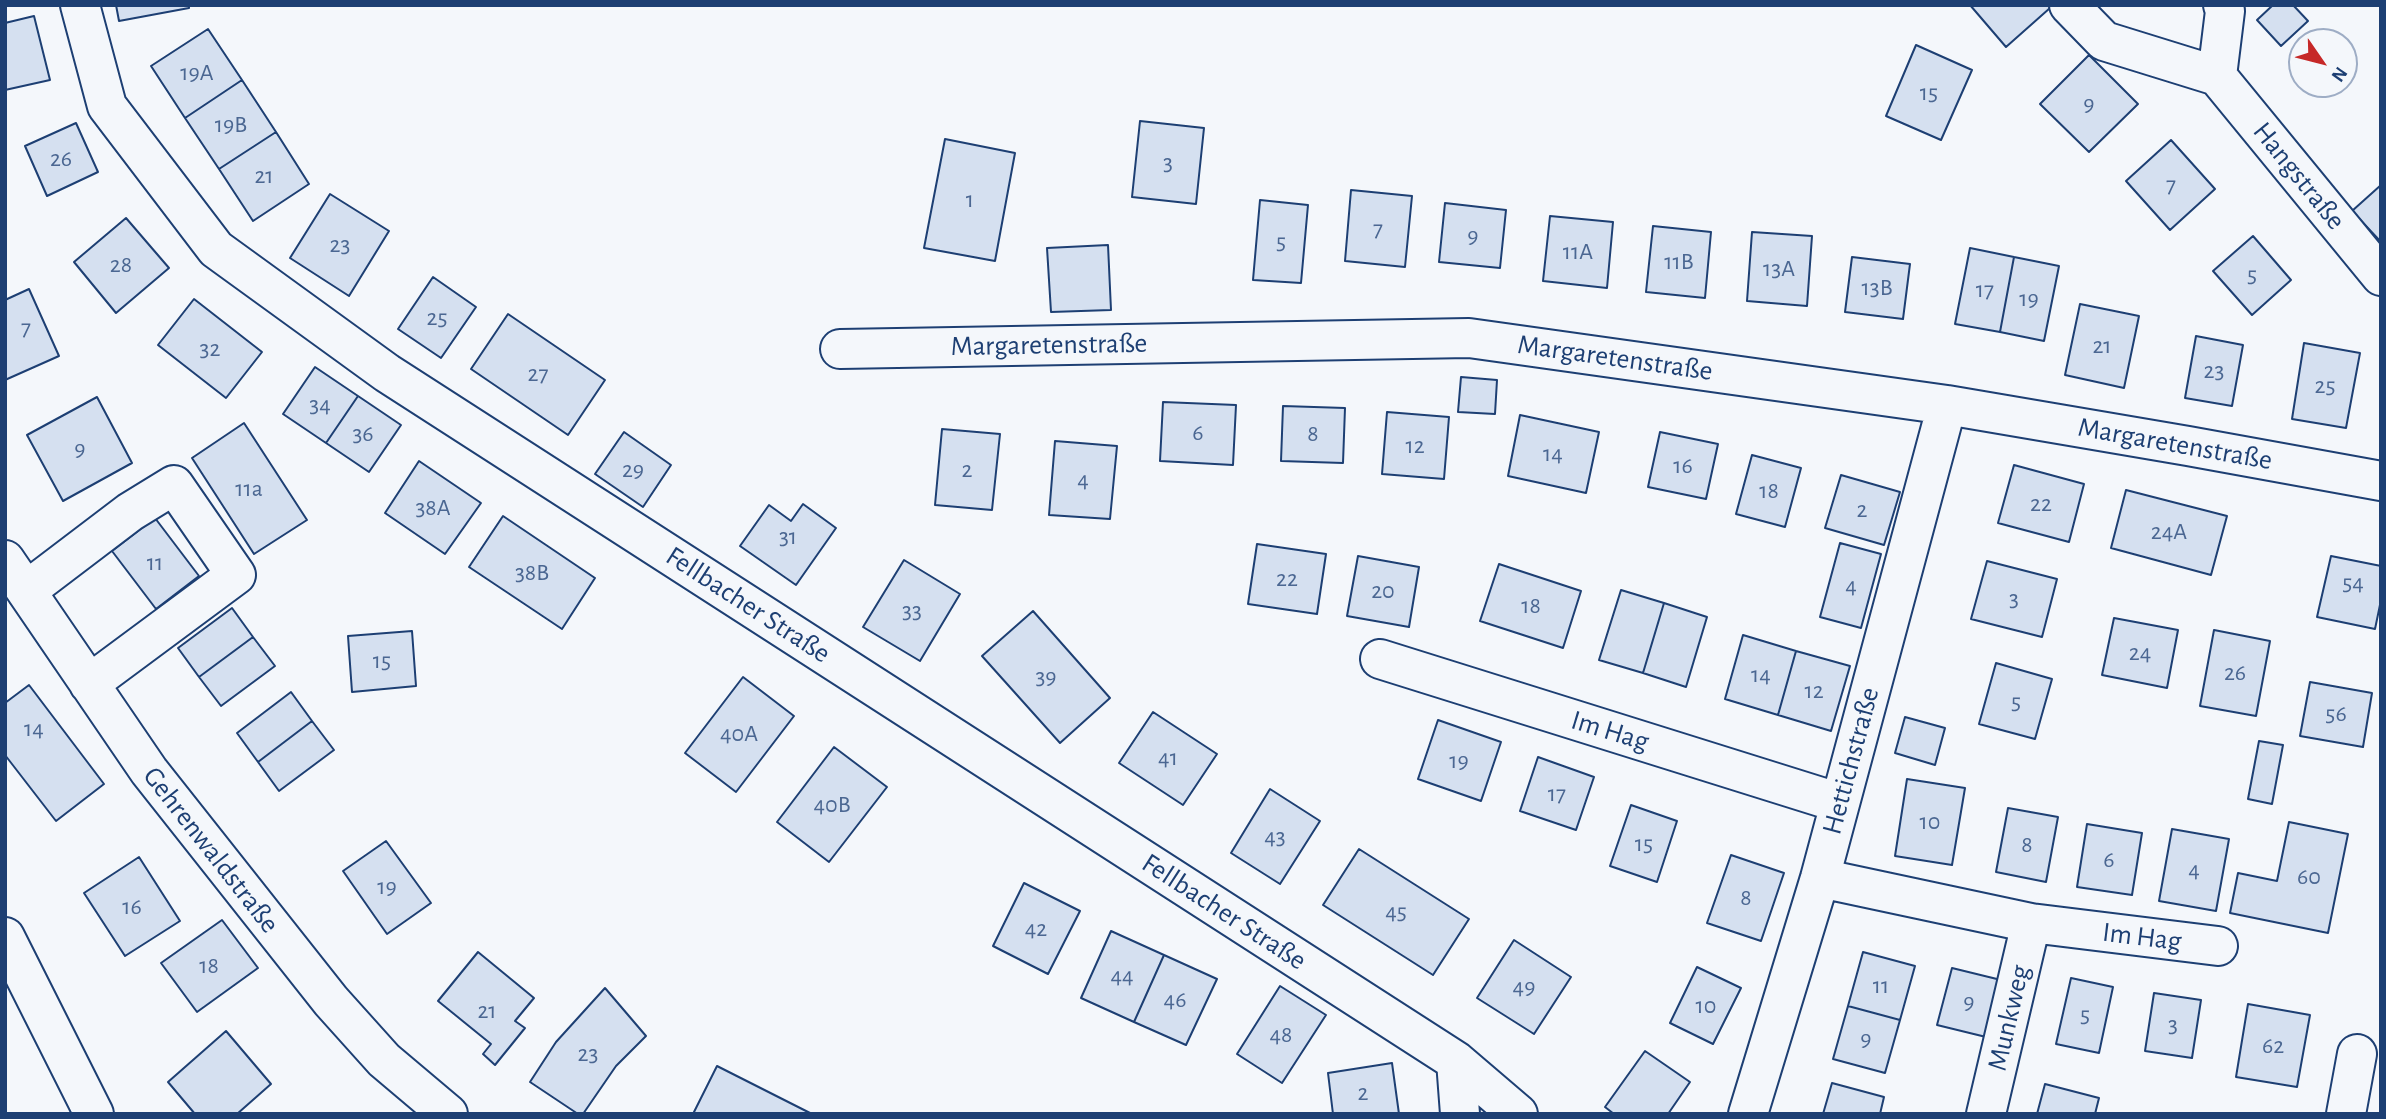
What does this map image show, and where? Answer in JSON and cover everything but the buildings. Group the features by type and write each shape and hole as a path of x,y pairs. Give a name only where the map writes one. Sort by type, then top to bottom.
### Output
{"street":[{"name":"Fellbacher Straße","path":"80,5 107,106 216,249 387,373 1456,1062 1518,1114"},
{"path":"2069,5 2104,41 2217,76 2225,11 2223,5"},
{"name":"Hangstraße","path":"2217,76 2381,276"},
{"name":"Margaretenstraße","path":"840,349 1469,338 1947,405 2381,481"},
{"name":"Hettichstraße","path":"1748,1114 1820,878 1947,405"},
{"path":"26,591 130,512 174,485 236,575 89,684"},
{"name":"Gehrenwaldstraße","path":"5,560 149,771 331,1002 384,1060 448,1114"},
{"name":"Im Hag","path":"1380,659 1840,803"},
{"name":"Im Hag","path":"1820,878 2031,923 2218,946"},
{"name":"Munkweg","path":"1986,1114 2031,923"},
{"path":"5,937 94,1114"},
{"path":"2346,1114 2357,1054"},
{"path":"1456,1062 1460,1114"}]}
